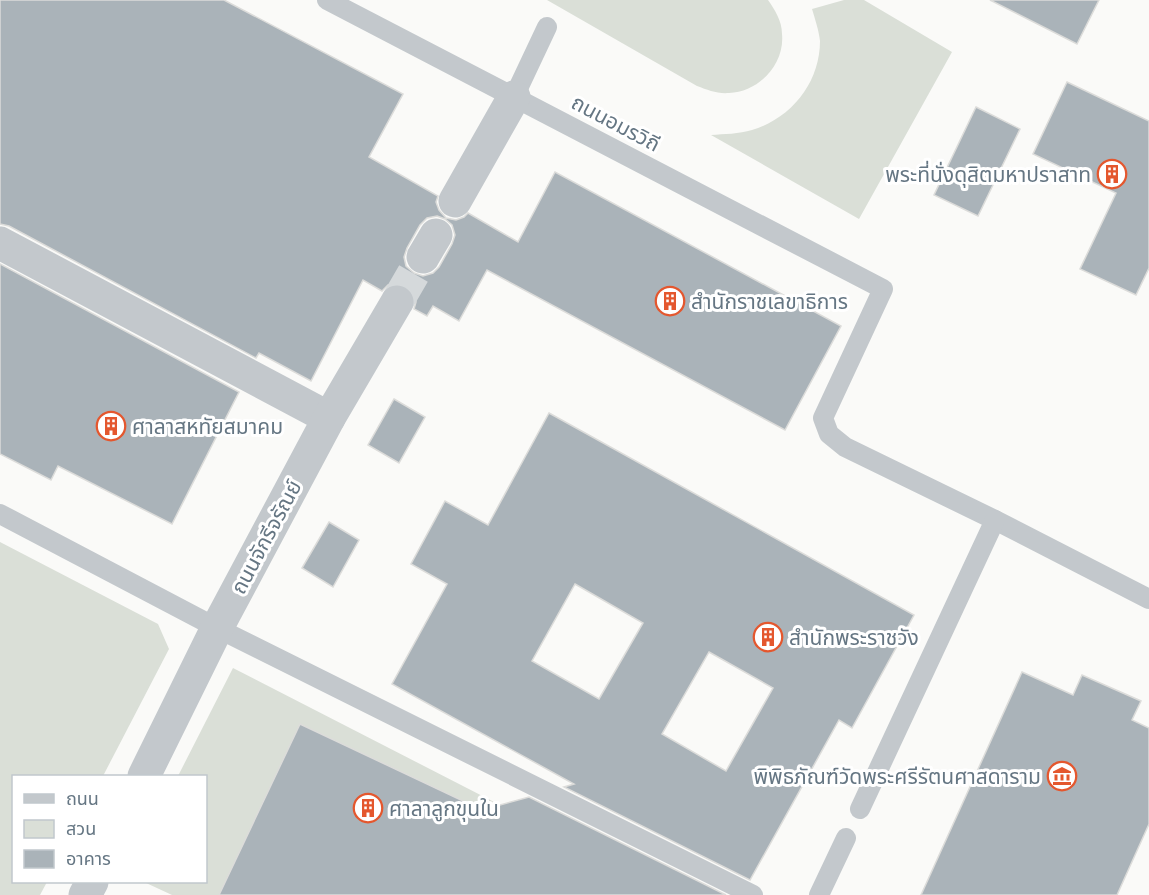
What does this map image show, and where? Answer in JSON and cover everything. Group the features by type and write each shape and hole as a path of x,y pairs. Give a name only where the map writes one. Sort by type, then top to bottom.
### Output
{"street":[{"path":"455,201 514,97"},
{"path":"0,243 329,418"},
{"name":"ถนนจักรีจรัณย์","path":"145,775 217,628 329,418 398,302"}],"lane":[{"name":"ถนนอมรวิถี","path":"327,0 883,289 823,418 829,434 845,447 995,520"},
{"path":"514,97 547,27"},
{"path":"0,514 217,628 753,895"},
{"path":"860,809 995,520 1149,599"},
{"path":"819,895 846,838"}],"green space":[{"path":"547,0 768,0 781,25 782,45 774,66 760,82 740,91 717,92 697,86"},
{"path":"844,0 864,0 952,52 859,219 711,135 752,130 780,117 791,107 809,84 819,56 820,41 812,9"},
{"path":"0,542 158,624 169,649 104,775 12,775 12,883 46,883 40,895 0,895"},
{"path":"233,668 500,805 482,810 300,724 219,895 172,895 146,883 207,883 207,775 179,775"}],"building":[{"path":"0,0 224,0 403,94 369,157 438,196 436,202 446,218 456,220 468,213 518,242 555,172 841,326 785,430 487,270 459,321 433,306 427,316 414,309 416,302 414,293 406,286 397,283 388,285 382,291 363,280 311,381 259,353 256,358 9,226 0,224","holes":["437,216 452,225 455,235 439,267 433,273 423,276 414,273 406,266 404,257 420,225 427,218"]},
{"path":"990,0 1099,0 1077,44"},
{"name":"พระที่นั่งดุสิตมหาปราสาท","path":"1067,82 1149,121 1149,268 1136,295 1080,269 1116,193 1033,154"},
{"path":"976,107 1020,129 978,216 934,195"},
{"name":"ศาลาสหทัยสมาคม","path":"0,264 239,392 172,524 58,466 51,480 0,454"},
{"path":"394,399 425,417 399,463 368,445"},
{"name":"สำนักพระราชวัง","path":"549,413 914,615 852,728 839,720 750,880 564,787 574,784 392,684 447,584 411,564 445,501 488,525","holes":["575,584 643,623 599,699 532,661","709,652 773,688 726,771 662,734"]},
{"path":"329,522 359,540 333,587 302,568"},
{"name":"พิพิธภัณฑ์วัดพระศรีรัตนศาสดาราม","path":"1022,672 1073,695 1082,675 1141,701 1132,720 1149,728 1149,824 1117,895 921,895"},
{"name":"ศาลาลูกขุนใน","path":"300,724 482,810 529,797 726,895 219,895"}],"tunnel":[{"path":"397,302 423,257"}],"place":[{"name":"พระที่นั่งดุสิตมหาปราสาท","path":"1112,174"},
{"name":"สำนักราชเลขาธิการ","path":"670,301"},
{"name":"ศาลาสหทัยสมาคม","path":"111,426"},
{"name":"สำนักพระราชวัง","path":"768,637"},
{"name":"พิพิธภัณฑ์วัดพระศรีรัตนศาสดาราม","path":"1062,776"},
{"name":"ศาลาลูกขุนใน","path":"368,808"}]}
